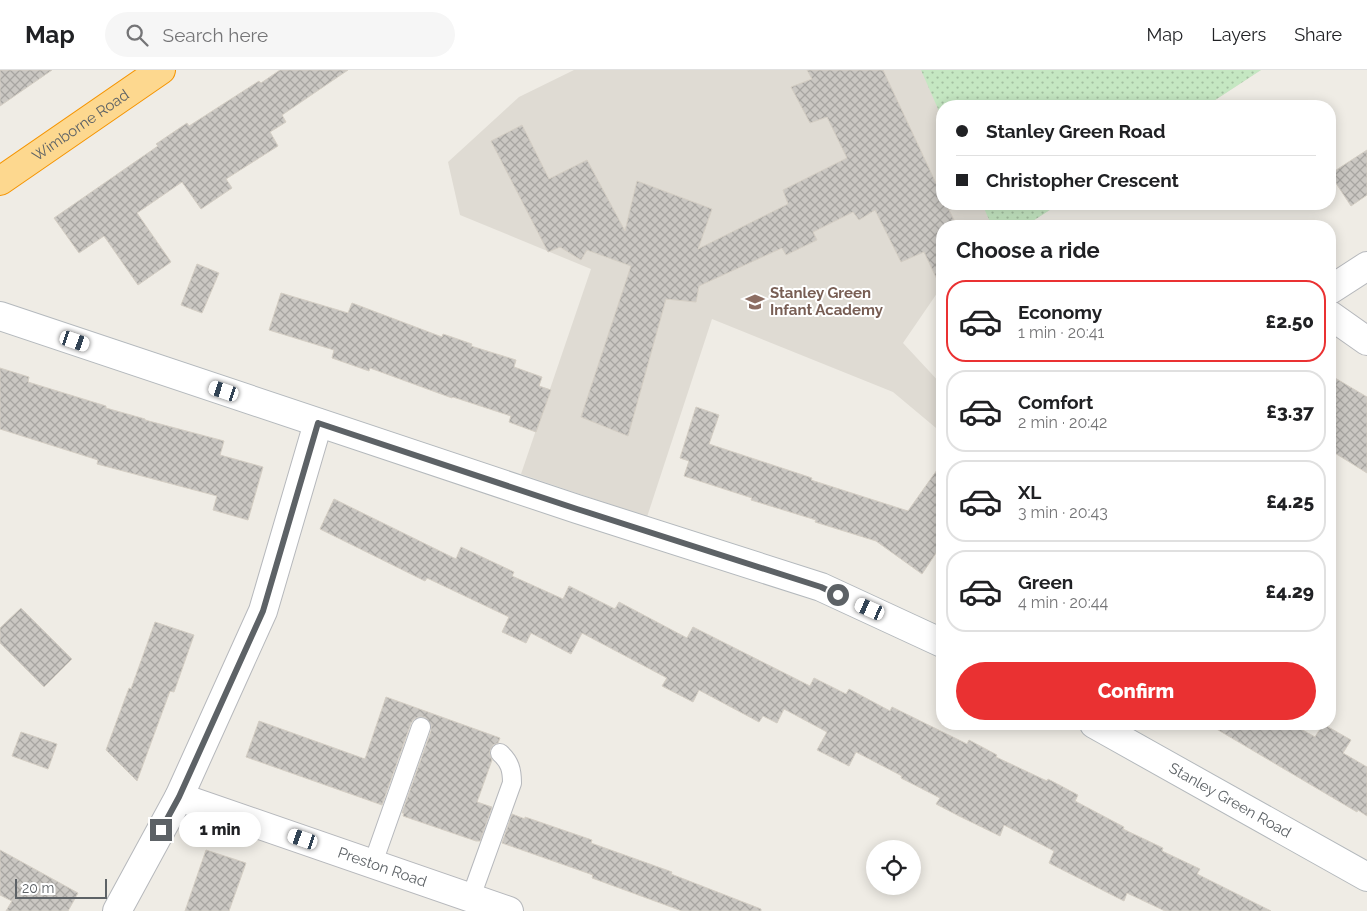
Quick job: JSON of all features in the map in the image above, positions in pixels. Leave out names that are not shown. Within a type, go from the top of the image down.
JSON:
[{"type":"highway","name":"Wimborne Road","points":[[0,181],[161,70]]},
{"type":"street","points":[[1336,286],[1367,266]]},
{"type":"street","points":[[0,316],[568,506],[821,587],[936,635]]},
{"type":"street","points":[[1336,319],[1367,341]]},
{"type":"street","points":[[117,911],[179,797],[263,611],[318,423]]},
{"type":"street","name":"Stanley Green Road","points":[[1105,730],[1367,877]]},
{"type":"street","name":"Preston Road","points":[[179,797],[373,863],[467,904],[509,911]]},
{"type":"lane","points":[[373,863],[421,726]]},
{"type":"lane","points":[[467,904],[512,783],[512,773],[508,760],[500,753]]},
{"type":"shaded area","name":"Stanley Green Infant Academy","points":[[574,70],[1261,70],[1215,100],[936,100],[936,210],[1050,210],[1034,220],[936,220],[936,295],[903,343],[936,379],[936,428],[893,392],[712,319],[647,517],[521,474],[591,269],[460,215],[448,162],[519,97]]},
{"type":"green space","points":[[921,70],[1261,70],[1215,100],[936,100],[936,104]]},
{"type":"green space","points":[[985,210],[1050,210],[1034,220],[989,220]]},
{"type":"building","points":[[0,70],[52,70],[0,106]]},
{"type":"building","points":[[280,70],[348,70],[282,115],[286,122],[270,132],[278,146],[226,179],[232,188],[201,209],[182,182],[137,213],[171,262],[138,285],[104,236],[79,253],[54,218],[158,146],[156,144],[187,123],[189,126],[259,81],[261,83]]},
{"type":"building","points":[[807,70],[883,70],[936,183],[936,210],[949,210],[954,220],[936,220],[936,277],[924,252],[901,262],[875,210],[859,220],[853,212],[813,232],[817,240],[786,255],[782,248],[699,286],[696,302],[666,299],[628,436],[581,417],[631,266],[587,250],[581,260],[560,247],[548,252],[491,141],[522,125],[549,179],[587,160],[625,231],[637,181],[712,209],[698,249],[788,204],[783,190],[847,158],[827,117],[810,123],[791,87],[812,79]]},
{"type":"building","points":[[1367,150],[1367,195],[1351,206],[1336,183],[1336,170]]},
{"type":"building","points":[[197,264],[219,273],[202,313],[181,305]]},
{"type":"building","points":[[281,293],[348,313],[352,303],[442,337],[443,334],[472,344],[471,346],[516,360],[514,367],[542,377],[539,386],[551,390],[536,432],[509,422],[511,416],[452,398],[370,368],[369,371],[332,358],[334,350],[269,330]]},
{"type":"building","points":[[0,368],[29,377],[28,382],[106,406],[106,408],[224,441],[220,455],[263,467],[248,520],[213,510],[217,496],[97,464],[98,460],[0,429]]},
{"type":"building","points":[[1336,379],[1367,397],[1367,473],[1336,454]]},
{"type":"building","points":[[696,407],[719,415],[709,444],[812,478],[811,480],[908,511],[936,471],[936,553],[922,574],[876,541],[815,522],[816,520],[751,500],[752,498],[684,476],[689,461],[680,458]]},
{"type":"building","points":[[334,499],[456,559],[461,547],[514,572],[512,576],[563,599],[569,586],[615,609],[619,602],[687,638],[693,627],[810,686],[814,678],[846,694],[849,689],[890,711],[892,707],[967,744],[969,740],[997,755],[996,757],[1047,781],[1048,779],[1078,795],[1075,801],[1124,827],[1123,829],[1163,848],[1162,851],[1200,869],[1197,874],[1271,911],[1165,911],[1127,893],[1124,901],[1049,863],[1054,851],[1004,825],[1000,836],[959,816],[936,804],[940,798],[856,752],[849,766],[817,750],[827,732],[784,709],[777,723],[763,716],[759,722],[699,690],[693,702],[662,686],[667,678],[582,633],[571,654],[531,633],[526,643],[502,632],[509,617],[427,578],[425,581],[320,529]]},
{"type":"building","points":[[21,608],[72,659],[44,687],[0,643],[0,628]]},
{"type":"building","points":[[155,622],[194,635],[174,692],[170,691],[137,781],[106,750],[129,688],[131,689]]},
{"type":"building","points":[[386,697],[500,738],[498,743],[493,745],[490,750],[492,760],[477,802],[492,807],[480,841],[403,816],[404,813],[402,813],[431,731],[431,725],[425,717],[414,719],[411,723],[382,805],[246,757],[259,721],[365,759]]},
{"type":"building","points":[[1218,730],[1303,730],[1315,737],[1319,730],[1334,730],[1351,740],[1343,753],[1367,767],[1367,816],[1358,810],[1357,812]]},
{"type":"building","points":[[21,732],[57,744],[48,769],[12,756]]},
{"type":"building","points":[[512,814],[592,840],[591,843],[672,872],[671,874],[761,909],[761,911],[682,911],[592,878],[593,875],[502,843]]},
{"type":"building","points":[[0,850],[78,893],[68,911],[6,911],[12,901],[0,895]]},
{"type":"building","points":[[206,850],[246,863],[229,911],[185,911]]},
{"type":"place","name":"Stanley Green Infant Academy","points":[[755,302]]},
{"type":"route","points":[[161,830],[179,797],[263,611],[318,423],[821,587],[838,595]]}]
